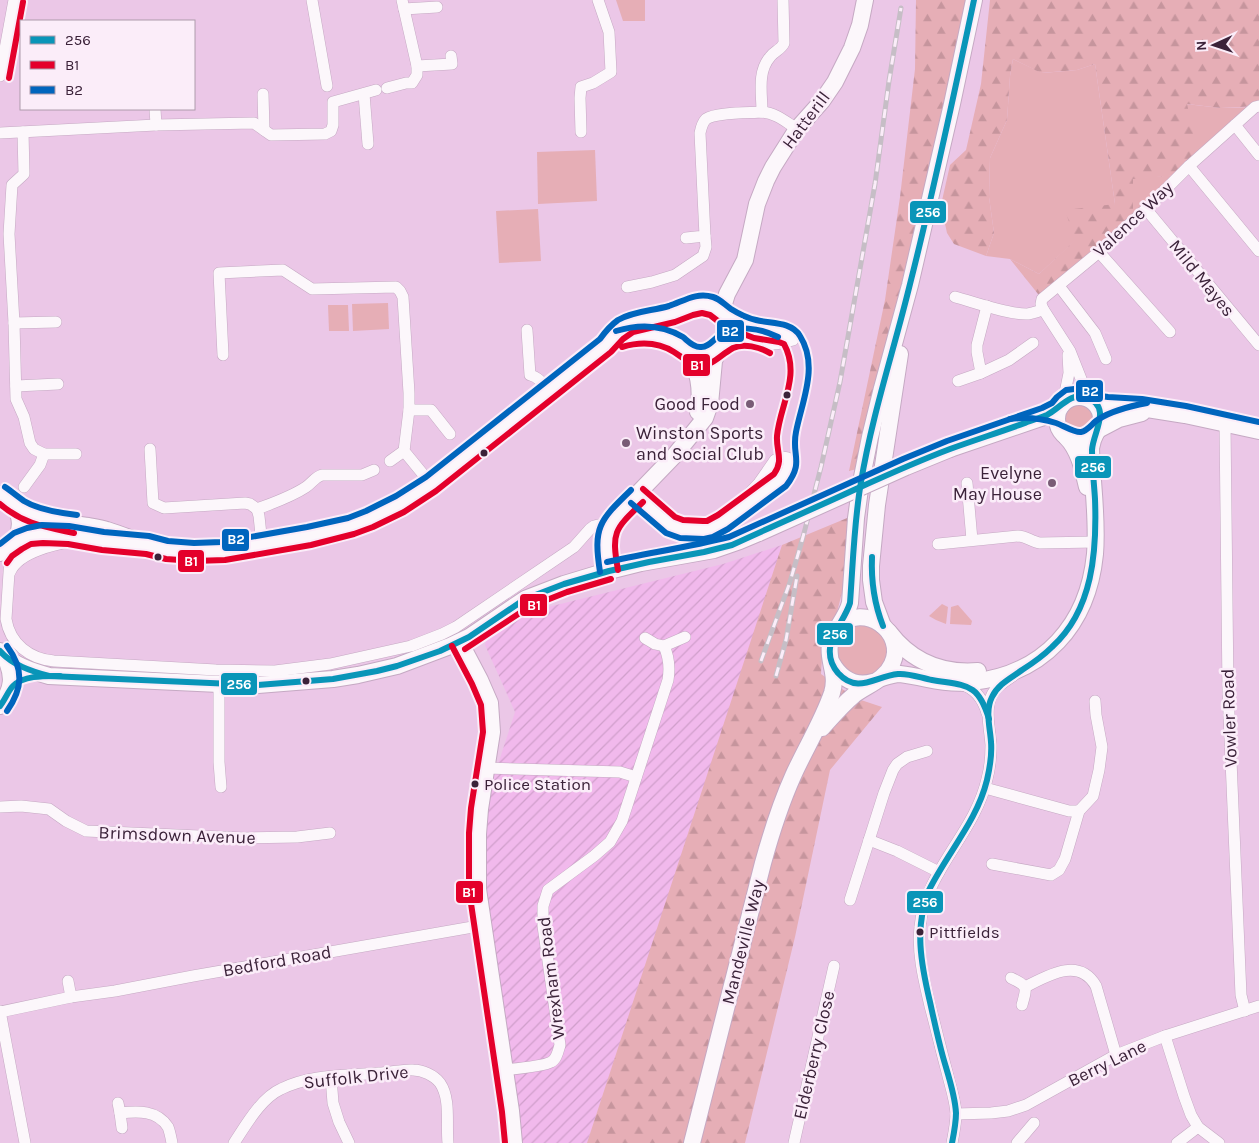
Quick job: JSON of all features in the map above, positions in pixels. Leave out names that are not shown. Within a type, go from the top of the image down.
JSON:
[{"type":"street","points":[[0,76],[14,0]]},
{"type":"street","points":[[312,0],[327,86]]},
{"type":"street","points":[[581,132],[581,87],[593,83],[611,72],[608,32],[598,0]]},
{"type":"street","points":[[762,112],[761,76],[764,64],[771,55],[782,48],[784,43],[783,0]]},
{"type":"street","name":"Hatterill","points":[[606,345],[624,338],[640,335],[662,338],[673,342],[695,355],[706,356],[721,347],[725,340],[727,329],[723,315],[724,304],[727,294],[743,266],[757,204],[766,182],[796,129],[822,101],[835,82],[852,48],[860,25],[865,0]]},
{"type":"street","name":"Mandeville Way","points":[[692,1143],[768,846],[786,793],[832,691],[834,678],[829,650],[830,642],[846,615],[850,603],[854,532],[861,482],[882,388],[910,285],[948,123],[974,0]]},
{"type":"street","points":[[0,133],[156,125],[259,126],[271,135],[325,134],[330,131],[333,125],[333,102],[412,83],[417,75],[417,66],[403,4],[437,7]]},
{"type":"street","points":[[417,66],[452,64],[452,56]]},
{"type":"street","points":[[259,126],[263,94]]},
{"type":"street","points":[[364,94],[368,144]]},
{"type":"street","name":"Valence Way","points":[[1043,309],[1042,299],[1099,252],[1189,166],[1255,106],[1259,106]]},
{"type":"street","points":[[155,110],[156,125]]},
{"type":"street","points":[[627,287],[675,275],[703,256],[706,247],[700,141],[701,126],[705,120],[713,115],[762,112],[779,117],[796,129]]},
{"type":"street","points":[[1235,125],[1259,155]]},
{"type":"street","points":[[23,132],[24,174],[12,185],[9,234],[16,399],[24,417],[30,443],[34,449],[44,454],[76,454]]},
{"type":"street","points":[[1189,166],[1259,250]]},
{"type":"street","name":"Mild Mayes","points":[[1146,209],[1259,345]]},
{"type":"street","points":[[686,238],[705,236]]},
{"type":"street","name":"Hatterill","points":[[684,349],[676,336],[676,324],[681,314],[722,285],[738,264],[748,241]]},
{"type":"street","points":[[1099,252],[1170,332]]},
{"type":"street","points":[[223,355],[219,273],[283,270],[312,289],[396,287],[402,297],[407,363],[409,410],[404,451],[431,484]]},
{"type":"street","name":"Mandeville Way","points":[[808,747],[822,728],[855,694],[878,680],[893,664],[895,646],[876,608],[872,591],[871,566],[879,489],[910,285]]},
{"type":"street","points":[[1059,286],[1096,333],[1106,359]]},
{"type":"street","points":[[952,1143],[956,1114],[954,1098],[927,990],[920,949],[920,927],[925,901],[939,872],[969,822],[985,788],[990,758],[989,703],[995,690],[1057,643],[1072,625],[1083,602],[1094,560],[1092,448],[1093,440],[1101,423],[1098,406],[1091,400],[1073,358],[1043,309],[1030,314],[1024,314],[955,297]]},
{"type":"street","points":[[609,571],[605,545],[606,532],[609,526],[701,424],[710,404],[713,368],[721,347],[732,338],[740,337],[775,344],[793,340],[788,335],[735,322],[723,315],[718,308],[711,305],[693,306]]},
{"type":"street","name":"Hatterill","points":[[5,497],[24,510],[42,518],[105,529],[166,550],[194,552],[223,551],[309,536],[351,526],[400,504],[431,484],[606,345],[617,332],[630,324],[674,313],[693,306]]},
{"type":"street","points":[[981,373],[977,345],[987,306]]},
{"type":"street","points":[[14,323],[56,322]]},
{"type":"street","points":[[528,330],[530,375],[535,376],[542,382],[548,391]]},
{"type":"street","points":[[1064,341],[1068,353],[1069,367],[1062,404],[1057,413],[1057,421],[1064,436],[1073,446],[1080,463],[1088,490],[1095,534]]},
{"type":"street","points":[[958,381],[1009,360],[1033,343]]},
{"type":"street","points":[[684,349],[693,361],[700,390],[698,413],[691,436]]},
{"type":"street","points":[[16,386],[58,384]]},
{"type":"street","points":[[9,691],[20,682],[49,676],[258,685],[318,680],[377,671],[440,651],[460,642],[525,599],[564,584],[609,571],[704,552],[740,541],[950,448],[1049,415],[1074,397],[1082,397],[1107,406],[1185,414],[1259,431]]},
{"type":"street","points":[[409,410],[431,410],[450,434]]},
{"type":"street","points":[[1012,427],[1040,428],[1074,440],[1084,440],[1090,438],[1097,431],[1112,422],[1150,411],[1161,411]]},
{"type":"street","name":"Vowler Road","points":[[1225,424],[1228,699],[1241,995],[1245,1011]]},
{"type":"street","points":[[150,449],[153,503],[164,508],[250,504],[257,510],[259,516],[262,544]]},
{"type":"street","points":[[390,461],[404,451]]},
{"type":"street","points":[[24,487],[40,465],[44,454]]},
{"type":"street","points":[[637,496],[670,525],[681,529],[692,530],[710,529],[770,488],[785,474],[789,465],[788,458],[782,457],[775,460],[750,493],[736,506],[710,522],[692,530]]},
{"type":"street","points":[[257,510],[306,487],[318,476],[362,475],[374,470]]},
{"type":"street","points":[[967,482],[972,540]]},
{"type":"street","points":[[5,497],[17,510],[20,521],[17,538],[5,551],[10,557],[6,612],[7,626],[16,642],[22,649],[39,658],[54,661],[96,662],[150,667],[275,670],[330,664],[412,646],[442,634],[464,622],[574,547],[594,526],[609,526]]},
{"type":"street","name":"Hatterill","points":[[5,551],[29,536],[42,534],[69,535],[112,542],[148,545]]},
{"type":"street","points":[[938,544],[1018,536],[1040,543],[1095,534]]},
{"type":"street","points":[[8,581],[12,568],[22,557],[69,542],[90,538]]},
{"type":"street","points":[[837,629],[846,621],[859,618],[871,619],[886,629],[898,644],[910,654],[936,667],[960,672],[987,669],[1007,663],[1044,641],[1071,612],[1085,592],[1090,578]]},
{"type":"street","points":[[645,638],[655,644],[664,646],[685,638]]},
{"type":"street","points":[[460,642],[483,685],[490,703],[492,732],[480,809],[477,856],[478,889],[514,1143]]},
{"type":"street","name":"Wrexham Road","points":[[504,1070],[552,1062],[558,1054],[560,1045],[543,926],[542,906],[548,890],[610,842],[622,821],[668,680],[670,669],[668,653],[664,646]]},
{"type":"street","points":[[3,654],[23,668],[49,676]]},
{"type":"street","points":[[0,706],[6,699],[9,691],[11,675],[3,654]]},
{"type":"street","points":[[832,663],[840,675],[860,684],[902,674],[969,683],[995,678],[1038,659]]},
{"type":"street","points":[[954,682],[969,687],[975,692],[983,702],[989,719]]},
{"type":"street","points":[[219,684],[219,762],[221,787]]},
{"type":"street","points":[[992,864],[1051,875],[1059,870],[1065,859],[1079,811],[1093,796],[1099,770],[1102,747],[1095,700]]},
{"type":"street","points":[[850,900],[893,770],[897,764],[907,757],[927,751]]},
{"type":"street","points":[[486,768],[620,772],[636,777]]},
{"type":"street","points":[[985,788],[1069,811],[1079,811]]},
{"type":"street","name":"Brimsdown Avenue","points":[[0,807],[22,806],[49,809],[66,821],[86,831],[244,838],[297,837],[330,833]]},
{"type":"street","points":[[869,840],[897,850],[939,872]]},
{"type":"street","name":"Bedford Road","points":[[0,1011],[70,997],[115,991],[484,925]]},
{"type":"street","name":"Elderberry Close","points":[[794,1143],[834,966]]},
{"type":"street","points":[[1024,987],[1063,971],[1072,970],[1086,974],[1096,986],[1116,1055]]},
{"type":"street","points":[[1011,978],[1022,983],[1024,987],[1025,993],[1022,1005]]},
{"type":"street","points":[[68,981],[70,997]]},
{"type":"street","name":"Berry Lane","points":[[956,1114],[1008,1111],[1026,1105],[1116,1055],[1165,1036],[1259,1006]]},
{"type":"street","points":[[0,1011],[25,1143]]},
{"type":"street","points":[[1165,1036],[1191,1116],[1198,1127],[1219,1143]]},
{"type":"street","name":"Suffolk Drive","points":[[234,1143],[264,1102],[280,1089],[300,1082],[331,1077],[412,1069],[424,1072],[440,1083],[448,1106],[448,1143]]},
{"type":"street","points":[[331,1077],[333,1103],[349,1143]]},
{"type":"street","points":[[122,1128],[119,1108],[135,1112],[147,1112],[160,1118],[168,1128],[172,1143]]},
{"type":"street","points":[[1017,1143],[1034,1123]]},
{"type":"street","points":[[1177,1143],[1198,1127]]},
{"type":"shaded area","points":[[782,545],[746,663],[587,1143],[521,1143],[487,909],[484,831],[490,789],[515,712],[485,645],[486,641],[515,619],[540,609],[723,564]]},
{"type":"green space","points":[[616,0],[645,0],[645,21],[623,21]]},
{"type":"green space","points":[[916,0],[974,0],[861,468],[849,471],[885,300],[900,197],[915,69]]},
{"type":"green space","points":[[990,0],[1259,0],[1259,106],[1221,108],[1187,104],[1193,131],[1195,161],[1180,175],[1133,179],[1133,217],[1042,299],[1010,259],[1039,274],[1075,240],[1065,210],[1115,204],[1095,64],[1077,70],[1041,73],[1013,59],[1007,120],[990,158],[989,197],[994,233],[986,256],[954,244],[947,233],[941,205],[950,165],[966,150],[981,84]]},
{"type":"green space","points":[[1013,59],[1042,73],[1077,70],[1095,64],[1115,204],[1039,274],[1010,259],[986,256],[994,233],[989,197],[990,158],[1007,120]]},
{"type":"green space","points":[[1186,104],[1221,108],[1255,107],[1195,161]]},
{"type":"green space","points":[[595,150],[597,201],[538,204],[537,152]]},
{"type":"green space","points":[[1180,175],[1133,217],[1133,178]]},
{"type":"green space","points":[[538,209],[541,261],[499,263],[496,211]]},
{"type":"green space","points":[[388,303],[389,329],[353,331],[352,304]]},
{"type":"green space","points":[[328,305],[348,305],[349,331],[329,331]]},
{"type":"green space","points":[[1079,403],[1085,404],[1090,408],[1094,413],[1094,425],[1090,430],[1085,434],[1079,435],[1073,434],[1068,430],[1064,425],[1063,419],[1064,413],[1068,408],[1073,404]]},
{"type":"green space","points":[[852,516],[844,585],[836,616],[823,641],[821,674],[855,698],[882,707],[830,770],[795,937],[745,1143],[587,1143],[782,545]]},
{"type":"green space","points":[[942,604],[948,607],[946,624],[929,616]]},
{"type":"green space","points":[[958,605],[972,621],[971,625],[950,624],[951,607]]},
{"type":"green space","points":[[862,624],[872,626],[880,632],[886,640],[888,650],[886,660],[880,668],[872,674],[862,676],[852,674],[844,668],[838,660],[836,650],[838,640],[844,632],[852,626]]},
{"type":"railway","points":[[761,661],[790,582],[803,537],[840,382],[875,184],[901,8]]},
{"type":"railway","points":[[776,676],[786,640],[797,576]]},
{"type":"transit line","name":"256","points":[[974,0],[927,213],[866,457],[857,512],[850,603],[833,636],[830,651],[831,661],[838,673],[853,683],[860,684],[890,675],[902,674],[962,685],[975,692],[980,698],[989,719]]},
{"type":"transit line","name":"B1","points":[[9,78],[23,2]]},
{"type":"transit line","name":"B2","points":[[0,544],[14,533],[42,525],[69,526],[104,532],[149,536],[168,541],[194,543],[222,542],[348,518],[396,496],[426,477],[600,339],[613,324],[624,317],[669,306],[696,296],[707,296],[718,299],[746,317],[786,325],[796,331],[806,347],[809,371],[796,432],[795,470],[786,486],[728,529],[713,537],[704,539],[680,538],[666,533],[631,503]]},
{"type":"transit line","name":"B1","points":[[7,563],[12,556],[31,544],[68,544],[102,550],[146,554],[166,559],[194,561],[225,560],[311,545],[354,534],[404,512],[436,491],[611,352],[623,339],[633,332],[675,322],[702,313],[710,315],[723,325],[754,338],[784,344],[789,356],[790,379],[779,424],[777,436],[779,464],[774,474],[707,521],[683,520],[675,517],[643,489]]},
{"type":"transit line","name":"B2","points":[[616,331],[633,327],[659,328],[675,333],[697,347],[708,345],[726,332],[741,329],[764,331],[778,337]]},
{"type":"transit line","name":"B1","points":[[622,347],[635,344],[662,346],[689,362],[698,365],[713,362],[733,348],[742,346],[752,346],[770,353]]},
{"type":"transit line","name":"B2","points":[[607,562],[729,537],[903,459],[947,441],[1042,408],[1052,403],[1066,390],[1083,388],[1101,396],[1142,399],[1186,406],[1259,422]]},
{"type":"transit line","name":"256","points":[[0,651],[16,664],[49,676],[258,685],[333,679],[377,671],[440,651],[469,637],[525,599],[564,584],[609,571],[732,545],[914,463],[1047,415],[1075,397],[1086,397],[1094,401],[1100,413],[1100,421],[1092,450],[1095,539],[1090,579],[1084,598],[1066,632],[1038,659],[1001,685],[992,697],[988,713],[991,761],[987,780],[969,823],[929,890],[924,904],[920,946],[924,974],[955,1106],[956,1120],[952,1143]]},
{"type":"transit line","name":"B2","points":[[1010,419],[1044,420],[1081,432],[1110,413],[1147,403]]},
{"type":"transit line","name":"B2","points":[[5,487],[36,507],[77,515]]},
{"type":"transit line","name":"B2","points":[[600,572],[597,545],[601,526],[605,518],[631,490]]},
{"type":"transit line","name":"B1","points":[[618,570],[615,547],[617,532],[626,519],[643,502]]},
{"type":"transit line","name":"B1","points":[[0,504],[26,520],[74,533]]},
{"type":"transit line","name":"256","points":[[872,557],[874,592],[883,626]]},
{"type":"transit line","name":"B1","points":[[465,649],[529,607],[567,592],[611,579]]},
{"type":"transit line","name":"B2","points":[[7,646],[13,654],[19,671],[19,686],[7,711]]},
{"type":"transit line","name":"B1","points":[[452,646],[481,705],[483,732],[471,808],[469,890],[505,1143]]},
{"type":"transit line","name":"256","points":[[0,706],[11,688],[18,682],[35,677],[60,676]]},
{"type":"place","name":"Good Food","points":[[750,404]]},
{"type":"place","name":"Winston Sports and Social Club","points":[[626,443]]},
{"type":"place","name":"Evelyne May House","points":[[1052,483]]},
{"type":"place","name":"Police Station","points":[[475,784]]},
{"type":"place","name":"Pittfields","points":[[920,932]]}]
